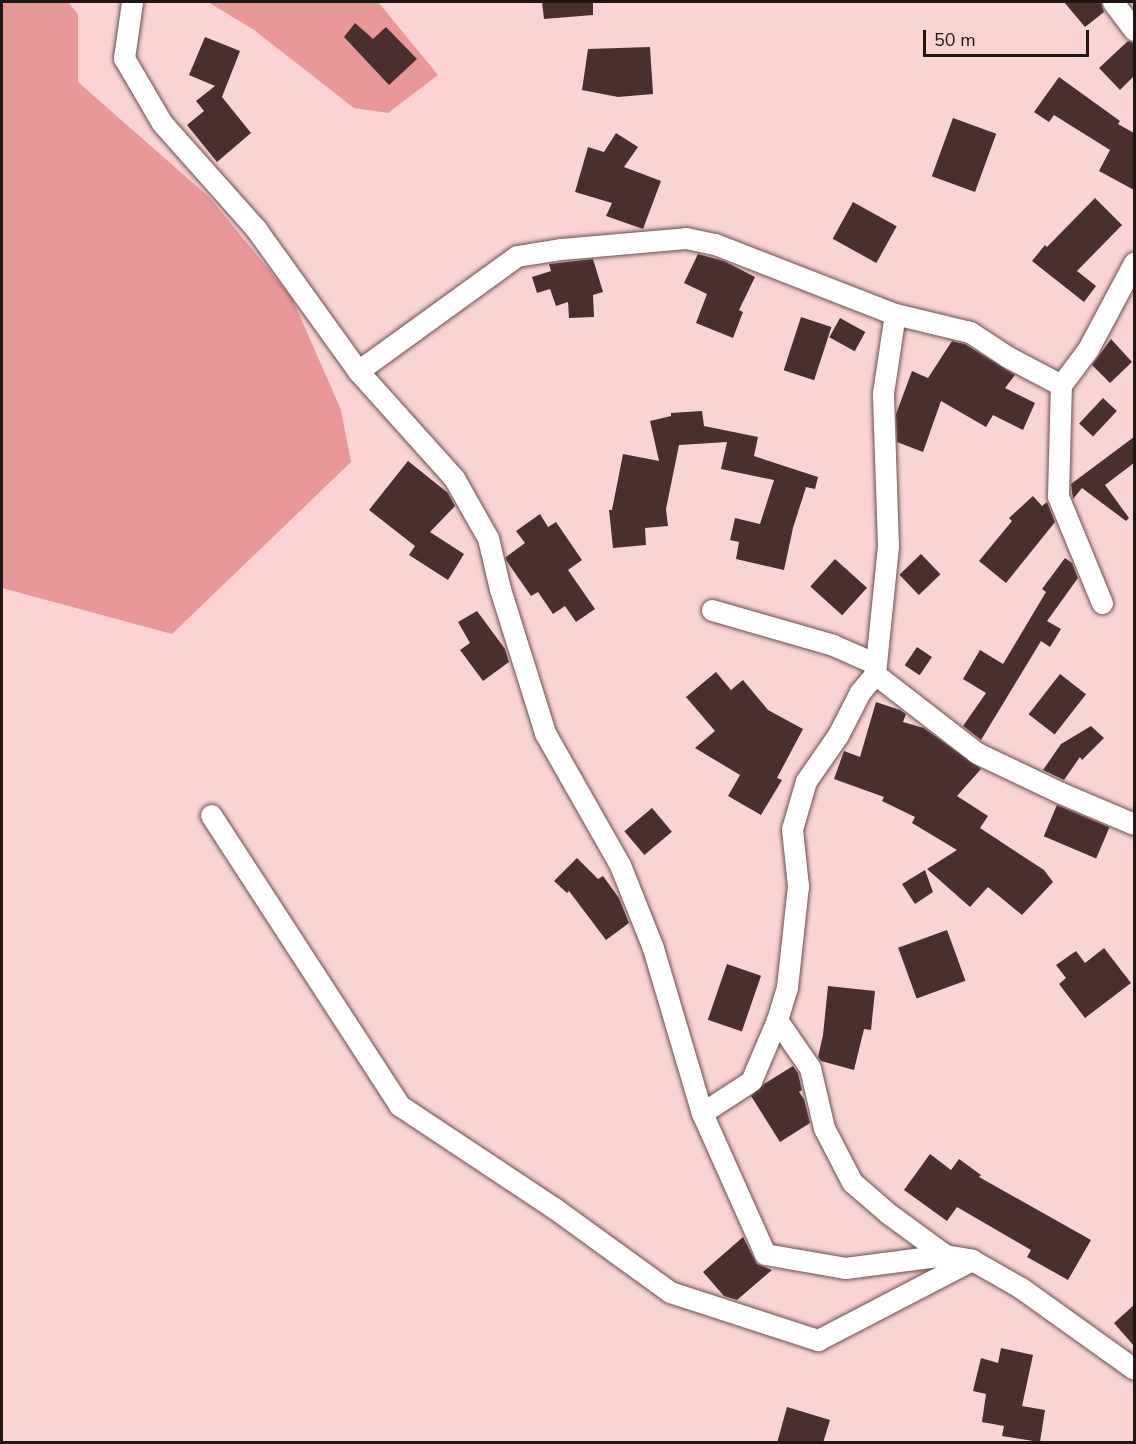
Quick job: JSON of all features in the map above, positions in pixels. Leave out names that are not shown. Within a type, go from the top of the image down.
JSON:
[{"type":"street","points":[[132,2],[124,58],[162,123],[256,229],[358,371],[454,478],[488,538],[500,590],[545,732],[620,865],[653,948],[702,1113],[765,1254],[845,1268],[945,1256],[972,1260],[1021,1288],[1134,1369]]},
{"type":"street","points":[[1113,2],[1134,30]]},
{"type":"street","points":[[358,371],[517,256],[561,249],[686,238],[705,242],[895,314],[970,332],[1008,357],[1061,385]]},
{"type":"street","points":[[1102,603],[1058,496],[1061,385],[1088,349],[1134,263]]},
{"type":"street","points":[[702,1113],[751,1081],[777,1020],[787,987],[798,886],[792,829],[806,781],[838,735],[860,692],[875,674],[888,546],[883,393],[895,314]]},
{"type":"street","points":[[712,610],[833,645],[874,663],[875,674],[976,753],[1134,824]]},
{"type":"street","points":[[211,815],[399,1105],[554,1208],[670,1292],[818,1340],[972,1260]]},
{"type":"street","points":[[777,1020],[810,1068],[824,1128],[852,1182],[889,1215],[945,1256]]},
{"type":"shaded area","points":[[2,2],[68,2],[78,14],[78,82],[210,198],[292,298],[341,410],[351,462],[172,634],[2,588]]},
{"type":"shaded area","points":[[208,2],[378,2],[438,75],[388,113],[354,108],[254,30]]},
{"type":"building","points":[[542,2],[593,2],[593,15],[544,19]]},
{"type":"building","points":[[1064,2],[1101,2],[1104,12],[1085,27]]},
{"type":"building","points":[[355,23],[373,39],[386,27],[417,59],[389,85],[344,37]]},
{"type":"building","points":[[205,37],[240,51],[222,97],[251,133],[217,162],[187,125],[204,111],[196,101],[215,86],[189,75]]},
{"type":"building","points":[[1128,41],[1134,43],[1134,76],[1120,90],[1099,68]]},
{"type":"building","points":[[650,47],[653,94],[618,97],[582,90],[588,49]]},
{"type":"building","points":[[1059,77],[1120,121],[1118,124],[1134,133],[1134,190],[1099,171],[1110,150],[1054,115],[1049,122],[1034,112]]},
{"type":"building","points":[[953,118],[996,134],[975,192],[932,176]]},
{"type":"building","points":[[616,133],[638,147],[624,167],[661,181],[643,229],[606,216],[612,203],[575,192],[588,147],[604,152]]},
{"type":"building","points":[[1095,198],[1122,225],[1077,271],[1096,286],[1084,302],[1032,261],[1045,245],[1047,247]]},
{"type":"building","points":[[853,202],[897,226],[876,263],[833,239]]},
{"type":"building","points":[[698,254],[724,261],[755,277],[739,310],[743,312],[733,338],[696,323],[707,294],[684,283]]},
{"type":"building","points":[[593,259],[603,292],[593,295],[594,317],[569,318],[568,302],[556,306],[550,289],[537,293],[532,277],[551,271],[549,264]]},
{"type":"building","points":[[801,317],[831,327],[814,380],[784,370]]},
{"type":"building","points":[[840,318],[865,332],[855,351],[829,337]]},
{"type":"building","points":[[1111,339],[1132,362],[1110,383],[1092,365]]},
{"type":"building","points":[[952,341],[965,344],[1015,375],[1005,388],[1035,403],[1023,430],[993,415],[986,427],[941,401],[923,452],[897,442],[896,414],[912,371],[928,378]]},
{"type":"building","points":[[1103,398],[1117,411],[1093,437],[1079,424]]},
{"type":"building","points":[[702,411],[704,426],[758,437],[754,456],[818,477],[815,489],[806,487],[793,528],[784,570],[736,559],[739,542],[730,540],[735,518],[760,524],[774,480],[721,469],[727,442],[679,445],[666,509],[668,526],[645,528],[646,545],[613,548],[609,510],[612,510],[623,454],[659,461],[650,421],[671,416],[671,413]]},
{"type":"building","points":[[1134,437],[1134,463],[1105,485],[1129,518],[1126,521],[1082,488],[1073,499],[1071,484]]},
{"type":"building","points":[[408,461],[448,493],[455,506],[430,532],[464,554],[448,580],[409,555],[415,546],[369,510]]},
{"type":"building","points":[[1033,496],[1042,506],[1047,502],[1055,522],[1006,583],[979,561],[1012,521],[1009,518]]},
{"type":"building","points":[[540,514],[548,527],[556,522],[582,560],[568,570],[595,609],[576,622],[565,606],[553,614],[538,592],[531,596],[506,560],[506,557],[525,543],[516,531]]},
{"type":"building","points":[[921,554],[940,574],[919,595],[899,575]]},
{"type":"building","points":[[1065,558],[1072,563],[1078,578],[1047,621],[1061,629],[1050,647],[1041,641],[981,740],[963,726],[986,693],[963,679],[980,650],[1003,664],[1046,592],[1042,589]]},
{"type":"building","points":[[835,559],[867,588],[842,615],[810,586]]},
{"type":"building","points":[[477,611],[505,649],[509,662],[483,681],[460,650],[470,643],[458,622]]},
{"type":"building","points":[[917,647],[932,657],[920,675],[905,665]]},
{"type":"building","points":[[716,672],[731,690],[743,680],[768,710],[803,729],[777,778],[782,780],[761,815],[728,796],[740,775],[695,748],[715,731],[686,697]]},
{"type":"building","points":[[1060,674],[1086,694],[1055,735],[1029,714]]},
{"type":"building","points":[[876,702],[900,710],[906,714],[903,722],[924,728],[981,769],[957,796],[988,816],[980,828],[1044,870],[1053,882],[1022,915],[988,887],[970,907],[927,869],[957,850],[912,823],[915,817],[882,801],[884,797],[834,779],[844,751],[860,757]]},
{"type":"building","points":[[1091,726],[1104,738],[1082,760],[1080,757],[1064,780],[1043,770],[1061,744]]},
{"type":"building","points":[[1057,805],[1109,827],[1096,859],[1044,836]]},
{"type":"building","points":[[652,808],[672,832],[644,855],[624,831]]},
{"type":"building","points":[[577,858],[598,879],[603,876],[619,898],[629,923],[606,940],[569,891],[567,893],[554,881]]},
{"type":"building","points":[[925,870],[933,892],[915,904],[902,884]]},
{"type":"building","points":[[947,930],[965,981],[917,999],[898,948]]},
{"type":"building","points":[[1104,948],[1131,983],[1085,1018],[1059,984],[1066,978],[1056,965],[1076,951],[1085,963]]},
{"type":"building","points":[[727,964],[761,976],[742,1032],[708,1020]]},
{"type":"building","points":[[828,986],[875,991],[871,1030],[864,1029],[854,1070],[821,1061],[818,1057],[823,1035]]},
{"type":"building","points":[[793,1066],[798,1073],[802,1090],[799,1092],[804,1099],[810,1123],[780,1142],[751,1096],[764,1084]]},
{"type":"building","points":[[930,1154],[951,1170],[959,1159],[981,1175],[979,1177],[1091,1240],[1068,1280],[1027,1257],[1031,1250],[957,1207],[947,1221],[904,1190]]},
{"type":"building","points":[[743,1237],[757,1264],[772,1270],[737,1300],[724,1296],[703,1272]]},
{"type":"building","points":[[1134,1305],[1134,1346],[1114,1323]]},
{"type":"building","points":[[1001,1348],[1033,1355],[1022,1406],[1045,1410],[1040,1442],[1002,1436],[1004,1426],[982,1422],[986,1394],[973,1391],[981,1358],[998,1363]]},
{"type":"building","points":[[787,1407],[830,1420],[823,1443],[777,1443]]}]
